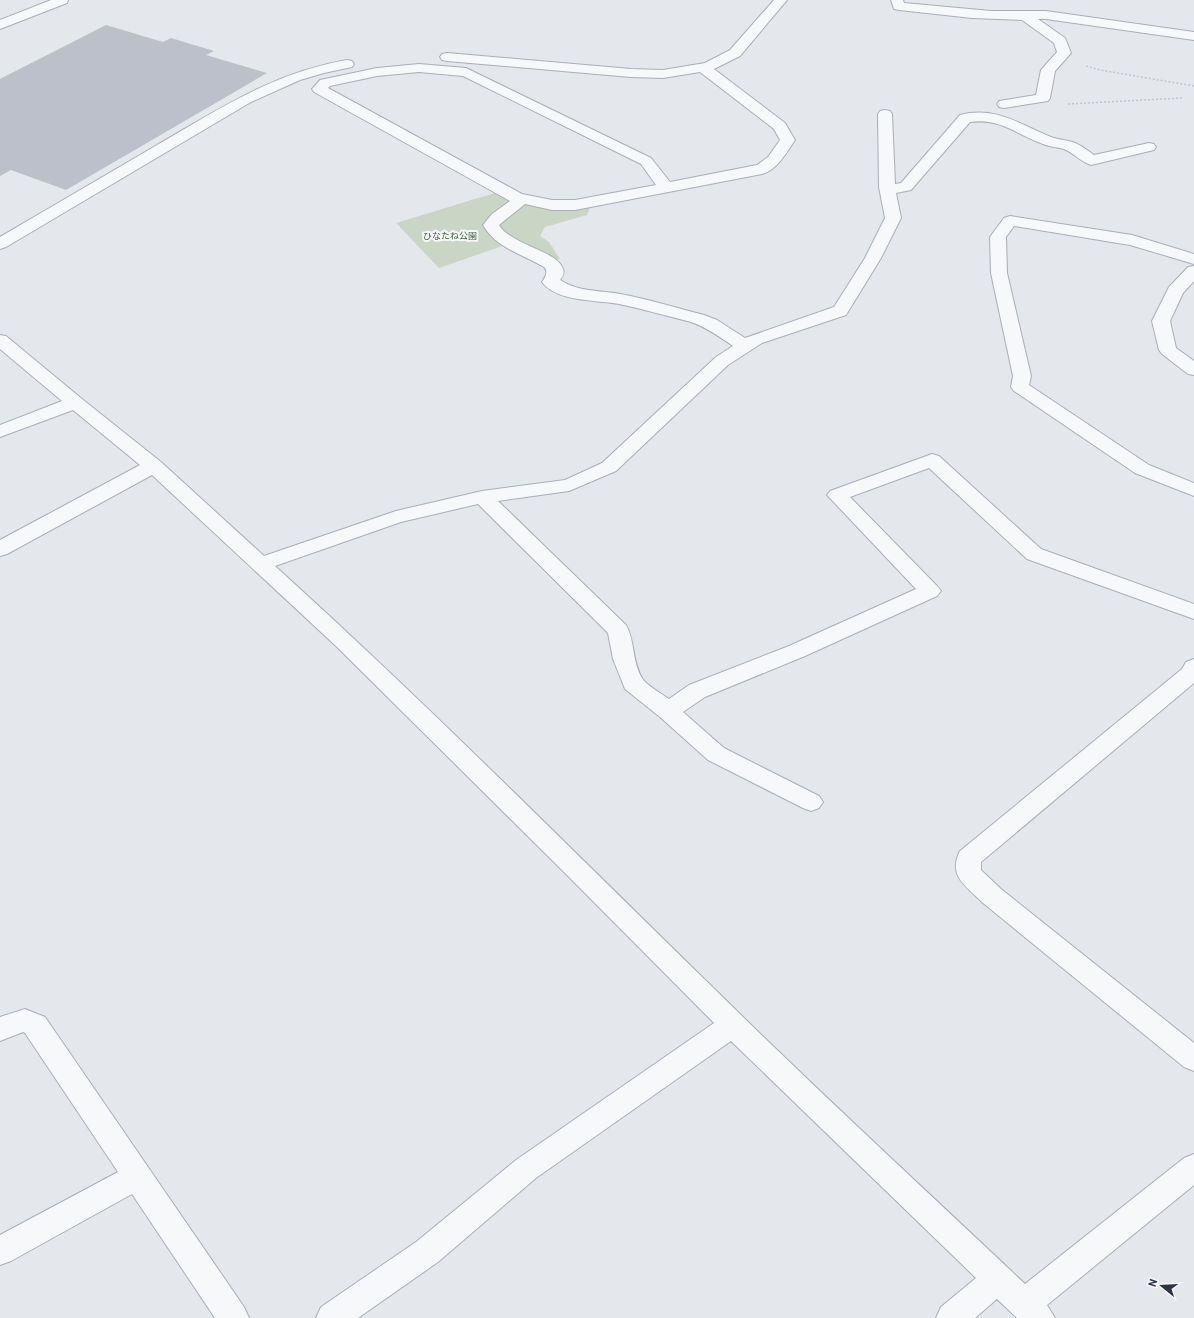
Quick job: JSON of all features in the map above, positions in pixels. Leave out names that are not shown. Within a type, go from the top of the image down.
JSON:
[{"type":"street","points":[[0,25],[50,2],[62,0]]},
{"type":"street","points":[[0,244],[246,99],[268,87],[316,70],[374,59],[413,56],[446,57],[631,73],[663,74],[709,66],[735,53],[781,0]]},
{"type":"street","points":[[897,0],[899,6],[999,16],[1026,17],[1046,15],[1194,36]]},
{"type":"street","points":[[1004,104],[1043,98],[1048,70],[1064,53],[1060,41],[1026,17]]},
{"type":"street","points":[[666,187],[646,161],[466,72],[419,68],[395,70],[325,83],[320,86],[319,89],[517,198],[552,205],[575,205],[762,169],[773,160],[788,140],[780,126],[702,67]]},
{"type":"street","points":[[261,564],[396,517],[482,496],[569,485],[609,467],[722,361],[756,339],[840,311],[873,258],[892,218],[888,190],[885,114]]},
{"type":"street","points":[[888,190],[906,187],[965,118],[981,116],[1001,119],[1048,141],[1070,146],[1091,160],[1149,147]]},
{"type":"street","points":[[522,199],[516,205],[496,217],[491,225],[493,230],[501,237],[550,263],[555,269],[555,274],[550,282],[564,290],[582,295],[619,299],[698,319],[711,324],[746,346]]},
{"type":"street","points":[[1194,259],[1132,240],[1010,220],[998,237],[999,273],[1022,376],[1020,387],[1142,469],[1194,490]]},
{"type":"street","points":[[1194,271],[1175,291],[1161,321],[1168,350],[1194,370]]},
{"type":"street","points":[[0,340],[74,404],[154,466],[368,663],[733,1025],[1032,1311],[1194,1167]]},
{"type":"street","points":[[0,431],[74,404]]},
{"type":"street","points":[[668,711],[697,691],[796,651],[930,591],[837,495],[932,460],[1034,554],[1194,612]]},
{"type":"street","points":[[0,549],[154,466]]},
{"type":"street","points":[[482,496],[618,630],[624,659],[633,683],[668,711],[716,754],[811,802]]},
{"type":"street","points":[[1194,667],[1190,674],[969,858],[968,873],[992,896],[1194,1059]]},
{"type":"street","points":[[0,1030],[25,1020],[35,1025],[233,1318]]},
{"type":"street","points":[[332,1318],[427,1252],[526,1169],[733,1025]]},
{"type":"street","points":[[0,1251],[138,1176]]},
{"type":"street","points":[[952,1318],[998,1280]]},
{"type":"path","points":[[1061,56],[1100,70],[1194,86]]},
{"type":"path","points":[[1043,98],[1053,103],[1065,104],[1182,98]]},
{"type":"green space","name":"ひなたね公園","points":[[498,192],[590,208],[587,215],[545,227],[540,236],[549,242],[560,259],[547,262],[508,244],[439,268],[396,223]]},
{"type":"building","points":[[106,25],[163,42],[171,38],[214,51],[206,55],[267,73],[66,190],[11,170],[0,176],[0,79]]}]
